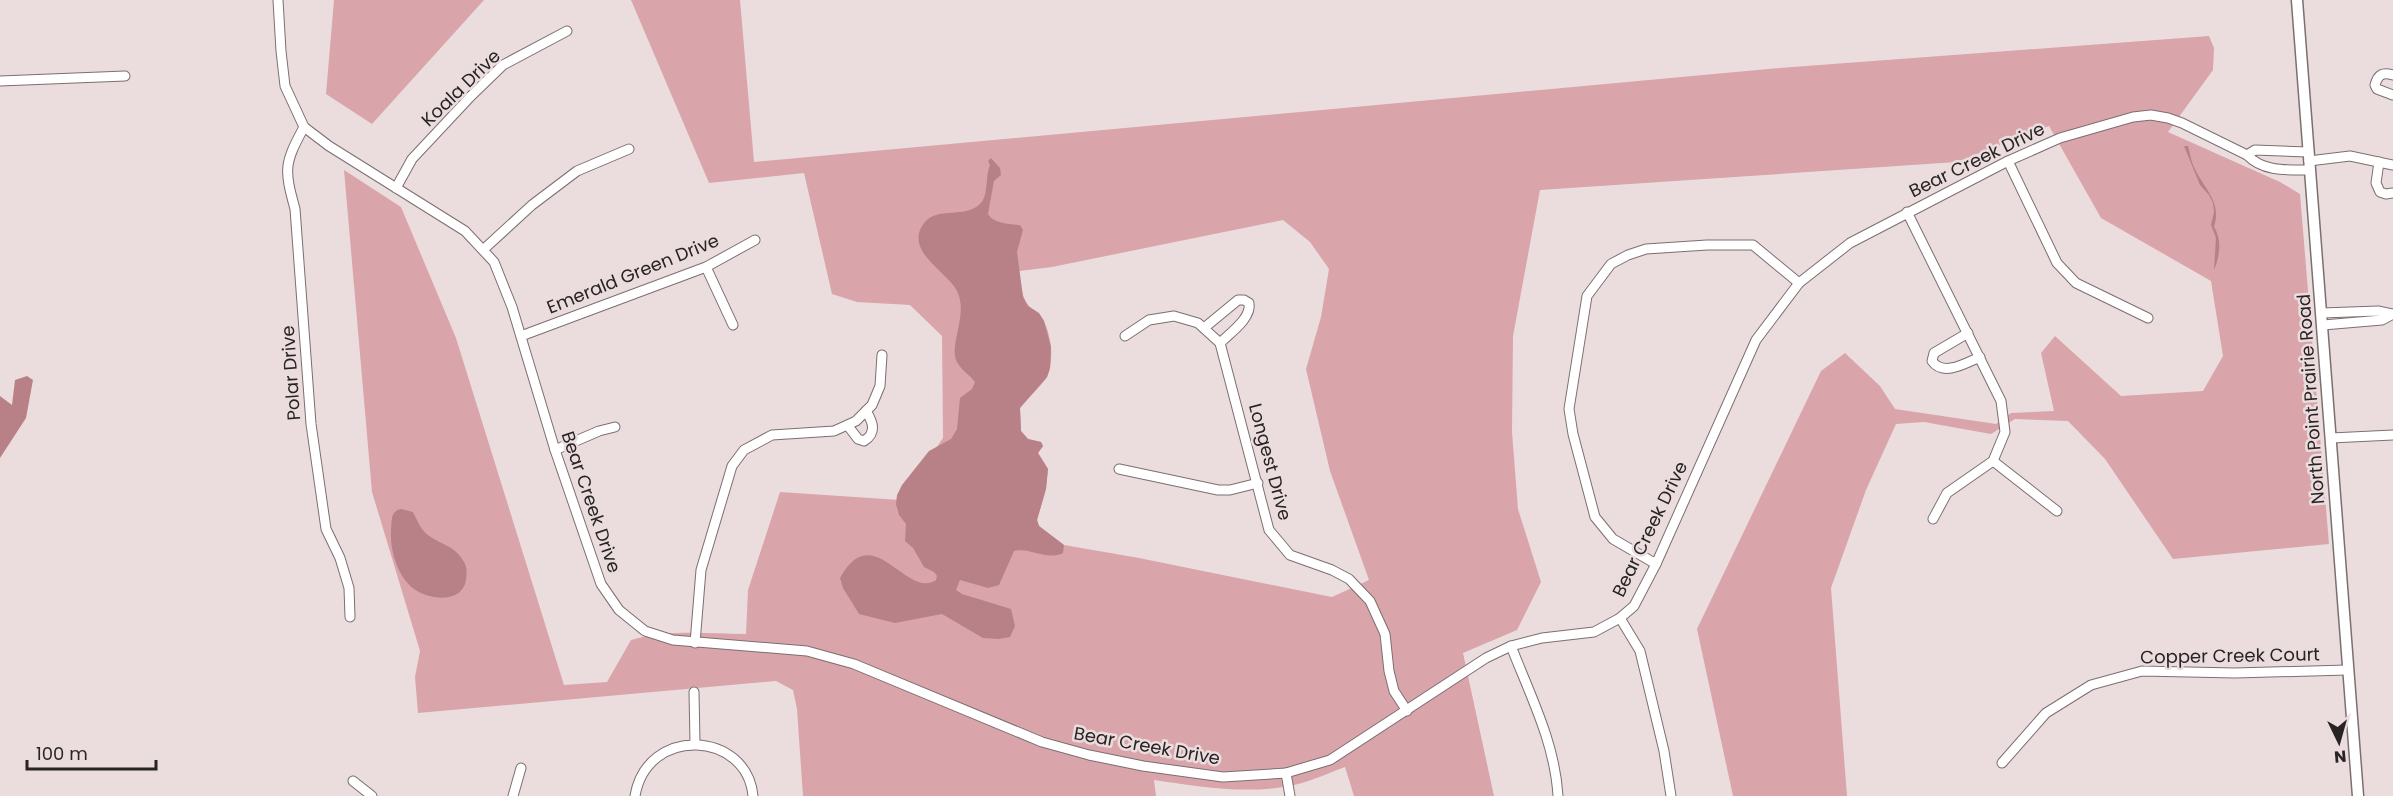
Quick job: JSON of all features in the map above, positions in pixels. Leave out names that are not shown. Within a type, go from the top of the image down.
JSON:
[{"type":"street","name":"Bear Creek Drive","points":[[278,0],[285,86],[304,128],[465,231],[494,262],[521,336],[555,450],[601,584],[619,610],[645,631],[673,640],[807,651],[855,664],[1042,742],[1143,766],[1223,777],[1286,773],[1330,759],[1486,658],[1510,646],[1542,638],[1594,632],[1620,618],[1634,606],[1656,564],[1756,340],[1799,283],[1850,243],[1907,212],[2008,161],[2060,138],[2116,121],[2151,115],[2182,123],[2269,168],[2288,170],[2309,161],[2350,156],[2393,165]]},
{"type":"street","name":"North Point Prairie Road","points":[[2297,0],[2358,796]]},
{"type":"street","name":"Koala Drive","points":[[396,188],[412,159],[503,65],[567,31]]},
{"type":"street","points":[[2393,75],[2384,73],[2380,75],[2375,85],[2377,89],[2393,95]]},
{"type":"street","points":[[0,81],[125,76]]},
{"type":"street","name":"Polar Drive","points":[[304,128],[288,156],[287,181],[295,209],[311,424],[326,529],[340,558],[349,588],[350,617]]},
{"type":"street","points":[[484,249],[532,205],[577,171],[629,149]]},
{"type":"street","name":"Bear Creek Drive","points":[[2247,155],[2255,150],[2309,161]]},
{"type":"street","points":[[2008,161],[2057,263],[2076,284],[2148,318]]},
{"type":"street","points":[[2379,162],[2376,183],[2380,192],[2393,193]]},
{"type":"street","points":[[1907,212],[2001,401],[2005,432],[1993,461],[1947,493],[1933,519]]},
{"type":"street","name":"Emerald Green Drive","points":[[521,336],[706,267],[755,240]]},
{"type":"street","points":[[1656,564],[1613,539],[1595,517],[1573,434],[1569,409],[1587,296],[1611,264],[1628,255],[1646,249],[1707,245],[1753,245],[1799,283]]},
{"type":"street","points":[[706,267],[733,325]]},
{"type":"street","points":[[1125,336],[1149,320],[1162,316],[1174,316],[1198,322],[1204,328],[1220,343],[1245,318],[1250,308],[1249,303],[1238,300],[1204,328]]},
{"type":"street","points":[[2322,313],[2378,311],[2393,314]]},
{"type":"street","points":[[2323,325],[2382,321],[2393,314]]},
{"type":"street","points":[[1968,333],[1934,353],[1932,361],[1935,366],[1943,369],[1980,357]]},
{"type":"street","name":"Longest Drive","points":[[1220,343],[1269,530],[1290,555],[1332,570],[1349,579],[1370,601],[1385,633],[1389,671],[1394,691],[1407,711]]},
{"type":"street","points":[[695,642],[701,570],[732,466],[744,450],[772,435],[834,431],[848,426],[872,405],[880,386],[882,355]]},
{"type":"street","points":[[848,426],[858,439],[864,441],[869,438],[873,432],[871,420],[866,411]]},
{"type":"street","points":[[555,450],[599,431],[615,427]]},
{"type":"street","points":[[2331,438],[2393,435]]},
{"type":"street","points":[[1993,461],[2057,511]]},
{"type":"street","points":[[1119,469],[1218,490],[1230,490],[1258,483]]},
{"type":"street","points":[[1620,618],[1640,651],[1664,751],[1671,796]]},
{"type":"street","points":[[1510,646],[1550,746],[1557,771],[1558,796]]},
{"type":"street","name":"Copper Creek Court","points":[[2002,763],[2046,713],[2091,685],[2127,675],[2142,671],[2235,673],[2347,670]]},
{"type":"street","points":[[694,692],[695,742]]},
{"type":"street","points":[[635,796],[640,779],[654,759],[672,748],[695,742],[721,750],[741,766],[752,787],[753,796]]},
{"type":"street","points":[[513,796],[521,768]]},
{"type":"street","points":[[1286,773],[1290,796]]},
{"type":"street","points":[[353,781],[372,796]]},
{"type":"shaded area","points":[[334,0],[484,0],[372,124],[326,94]]},
{"type":"shaded area","points":[[631,0],[740,0],[754,162],[1779,68],[2209,36],[2214,48],[2213,70],[2168,132],[2280,182],[2300,194],[2329,544],[2173,559],[2105,459],[2068,421],[2015,419],[1991,434],[1924,422],[1896,424],[1866,490],[1831,588],[1847,796],[1733,796],[1697,629],[1821,371],[1845,353],[1880,386],[1895,409],[1996,424],[2011,413],[2054,411],[2041,353],[2055,336],[2121,396],[2203,391],[2223,356],[2211,281],[2101,218],[2049,126],[1957,162],[1540,190],[1513,336],[1512,432],[1518,509],[1541,582],[1517,630],[1463,653],[1494,796],[1354,796],[1345,767],[1313,780],[1265,789],[1228,789],[1154,780],[1156,796],[803,796],[797,709],[793,690],[776,681],[418,713],[415,677],[420,651],[372,492],[344,170],[401,207],[456,338],[564,685],[607,682],[631,640],[674,633],[746,634],[748,590],[780,492],[900,500],[943,438],[942,336],[910,305],[857,302],[832,294],[804,173],[709,183]],"holes":[[[1283,220],[1310,242],[1329,269],[1321,317],[1306,369],[1330,471],[1369,580],[1332,597],[1064,545],[1039,526],[1037,520],[1046,489],[1048,469],[1038,453],[1043,446],[1041,442],[1028,439],[1021,431],[1020,408],[1047,377],[1051,363],[1051,347],[1048,331],[1042,318],[1024,299],[1019,271],[1052,267]]]},
{"type":"shaded area","points":[[2184,146],[2188,146],[2194,166],[2211,196],[2216,210],[2214,227],[2219,248],[2214,270],[2216,238],[2211,225],[2214,212],[2213,203],[2200,185]]},
{"type":"shaded area","points":[[991,158],[1000,168],[1001,175],[994,181],[988,214],[998,222],[1020,225],[1023,230],[1017,252],[1023,297],[1028,306],[1039,313],[1044,321],[1051,347],[1047,377],[1020,408],[1021,431],[1028,439],[1041,442],[1043,446],[1038,453],[1048,469],[1046,489],[1037,520],[1039,526],[1064,545],[1063,553],[1050,556],[1020,550],[1014,551],[999,585],[988,588],[960,580],[956,590],[962,594],[1011,609],[1015,626],[1010,637],[999,639],[983,638],[942,614],[895,623],[859,614],[843,588],[840,578],[852,561],[865,555],[877,557],[913,580],[925,583],[936,580],[937,576],[934,572],[924,567],[913,548],[905,541],[906,524],[899,515],[896,504],[897,495],[902,485],[929,451],[951,439],[957,429],[960,398],[972,389],[975,382],[959,365],[955,355],[961,310],[957,291],[923,252],[919,243],[919,233],[929,218],[943,213],[966,211],[980,204],[985,196],[990,165],[988,161]]},
{"type":"shaded area","points":[[27,376],[33,380],[26,418],[0,458],[0,396],[12,405],[15,380]]},
{"type":"shaded area","points":[[397,510],[413,512],[426,533],[453,549],[461,557],[466,566],[467,575],[463,588],[458,593],[444,598],[428,596],[414,589],[403,577],[393,554],[391,538],[392,517]]}]
